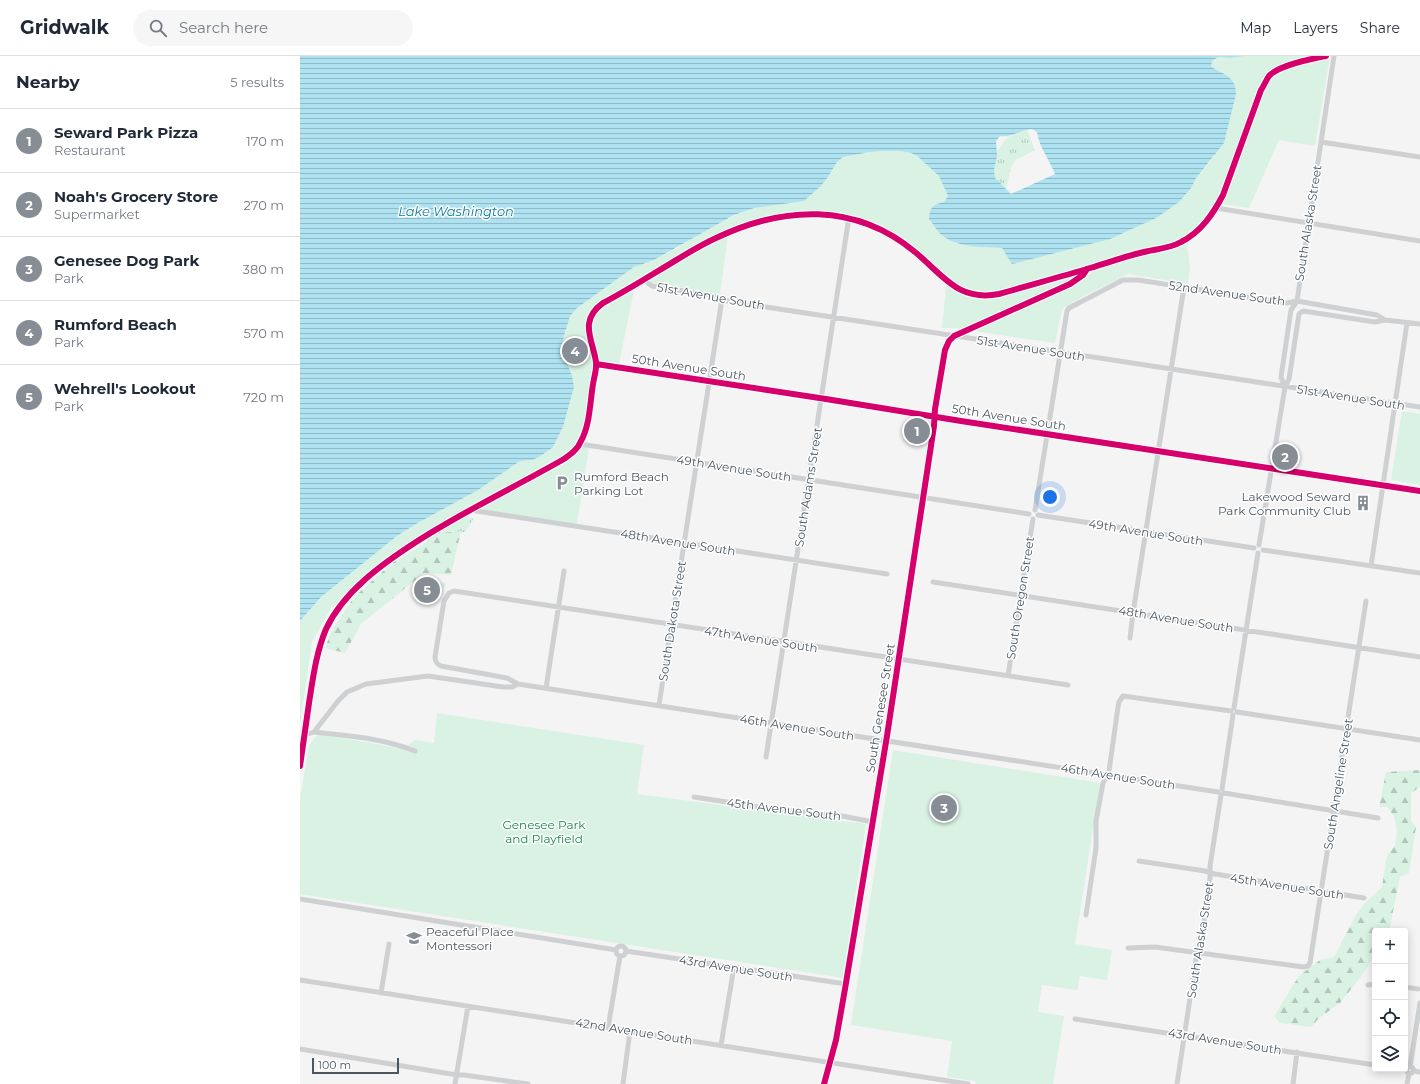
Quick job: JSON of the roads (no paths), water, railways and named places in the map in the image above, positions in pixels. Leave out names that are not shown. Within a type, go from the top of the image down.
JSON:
[{"type":"main road","points":[[300,766],[315,664],[320,645],[327,628],[339,609],[357,588],[377,569],[395,555],[469,510],[564,459],[580,444],[587,424],[596,364],[590,342],[589,331],[593,315],[603,303],[714,238],[751,223],[799,214],[828,214],[849,217],[870,224],[900,241],[914,251],[957,289],[971,295],[979,296],[994,295],[1140,253],[1168,247],[1181,242],[1200,228],[1216,208],[1223,195],[1261,90],[1269,76],[1274,72],[1297,62],[1326,56]]},
{"type":"street","name":"South Alaska Street","points":[[1284,387],[1281,378],[1290,310],[1297,301],[1334,56]]},
{"type":"street","points":[[1321,142],[1420,157]]},
{"type":"street","points":[[1216,208],[1420,241]]},
{"type":"street","name":"South Adams Street","points":[[766,757],[835,317],[849,217]]},
{"type":"street","points":[[954,336],[1070,284],[1083,275],[1087,269]]},
{"type":"street","name":"52nd Avenue South","points":[[1059,352],[1067,311],[1073,306],[1118,282],[1127,279],[1287,303],[1297,301],[1377,314],[1385,320]]},
{"type":"street","name":"51st Avenue South","points":[[644,280],[652,286],[715,296],[722,299],[1420,407]]},
{"type":"street","points":[[1130,638],[1184,287]]},
{"type":"street","name":"South Dakota Street","points":[[659,705],[722,299]]},
{"type":"street","name":"South Alaska Street","points":[[1256,547],[1271,469],[1284,387],[1289,379],[1299,314],[1303,311]]},
{"type":"street","name":"52nd Avenue South","points":[[1303,311],[1375,322],[1385,320],[1420,324]]},
{"type":"street","points":[[1371,566],[1408,323]]},
{"type":"street","name":"South Genesee Street","points":[[824,1084],[842,1013],[899,660],[944,355],[948,341],[954,336]]},
{"type":"street","points":[[1034,510],[1038,512],[1038,515],[1037,518],[1033,519],[1030,517],[1030,514],[1031,511],[1034,510],[1059,352]]},
{"type":"street","name":"50th Avenue South","points":[[596,364],[1420,491]]},
{"type":"street","name":"49th Avenue South","points":[[580,444],[1030,514]]},
{"type":"street","name":"48th Avenue South","points":[[469,510],[887,574]]},
{"type":"street","name":"49th Avenue South","points":[[1038,515],[1256,547]]},
{"type":"street","name":"South Oregon Street","points":[[1008,676],[1033,519]]},
{"type":"street","points":[[1263,550],[1258,554],[1255,552],[1256,547],[1262,547],[1263,550],[1420,573]]},
{"type":"street","name":"South Alaska Street","points":[[1177,1084],[1198,953],[1201,945],[1221,792],[1258,554]]},
{"type":"street","points":[[546,688],[564,571]]},
{"type":"street","name":"48th Avenue South","points":[[933,582],[1420,657]]},
{"type":"street","name":"47th Avenue South","points":[[441,666],[437,665],[435,657],[444,601],[449,593],[454,591],[1068,685]]},
{"type":"street","name":"South Angeline Street","points":[[1198,953],[1304,967],[1308,966],[1310,962],[1366,601]]},
{"type":"street","name":"46th Avenue South","points":[[441,666],[507,678],[518,684],[1108,774],[1378,818]]},
{"type":"street","name":"46th Avenue South","points":[[305,736],[314,732],[338,701],[347,692],[366,684],[428,676],[504,687],[512,687],[518,684]]},
{"type":"street","points":[[1086,915],[1096,848],[1096,821],[1103,783],[1108,774],[1119,702],[1123,696],[1420,740]]},
{"type":"street","points":[[314,732],[384,741],[415,750]]},
{"type":"street","name":"45th Avenue South","points":[[694,797],[765,808],[842,816],[873,822]]},
{"type":"street","name":"45th Avenue South","points":[[1139,861],[1205,870],[1210,873],[1364,898]]},
{"type":"street","points":[[300,899],[616,950],[620,956]]},
{"type":"street","points":[[382,994],[389,944]]},
{"type":"street","points":[[608,1028],[620,956],[624,954],[626,948],[620,946],[616,950]]},
{"type":"street","points":[[1128,948],[1134,949],[1155,947],[1198,953]]},
{"type":"street","name":"43rd Avenue South","points":[[626,951],[846,984]]},
{"type":"street","points":[[721,1045],[734,967]]},
{"type":"street","name":"42nd Avenue South","points":[[300,980],[382,994],[830,1062],[951,1083],[968,1084]]},
{"type":"street","points":[[1368,985],[1372,984]]},
{"type":"street","points":[[1408,987],[1419,989]]},
{"type":"street","points":[[1420,1003],[1408,1070],[1420,1072]]},
{"type":"street","points":[[455,1084],[468,1006]]},
{"type":"street","name":"43rd Avenue South","points":[[1075,1019],[1372,1064]]},
{"type":"street","points":[[623,1084],[630,1032]]},
{"type":"street","points":[[300,1049],[528,1084]]},
{"type":"street","points":[[1293,1084],[1297,1052]]},
{"type":"street","points":[[1408,1072],[1408,1084]]},
{"type":"water","name":"Lake Washington","points":[[300,56],[1245,56],[1230,58],[1218,57],[1212,61],[1211,66],[1213,68],[1226,75],[1232,81],[1236,89],[1236,94],[1224,143],[1196,178],[1191,188],[1179,202],[1156,218],[1110,239],[1012,264],[1002,248],[966,245],[950,240],[942,235],[929,219],[931,209],[937,204],[944,202],[948,196],[939,176],[917,156],[911,153],[901,151],[882,151],[843,157],[837,162],[820,187],[804,201],[754,208],[734,215],[654,260],[634,267],[577,308],[570,316],[563,339],[563,349],[574,387],[563,427],[553,447],[532,460],[520,461],[478,490],[397,536],[321,597],[300,621]],"holes":[[[1032,129],[1037,132],[1042,148],[1055,174],[1011,194],[995,178],[994,170],[997,156],[996,141],[1000,136],[1008,136]]]},
{"type":"place","name":"Rumford Beach","points":[[575,351]]},
{"type":"place","name":"Seward Park Pizza","points":[[917,431]]},
{"type":"place","name":"Noah's Grocery Store","points":[[1285,457]]},
{"type":"place","name":"Rumford Beach Parking Lot","points":[[562,483]]},
{"type":"place","name":"Lakewood Seward Park Community Club","points":[[1363,503]]},
{"type":"place","name":"Wehrell's Lookout","points":[[427,590]]},
{"type":"place","name":"Genesee Dog Park","points":[[944,808]]},
{"type":"place","name":"Peaceful Place Montessori","points":[[414,938]]},
{"type":"park label","name":"Genesee Park and Playfield","points":[[544,831]]}]
